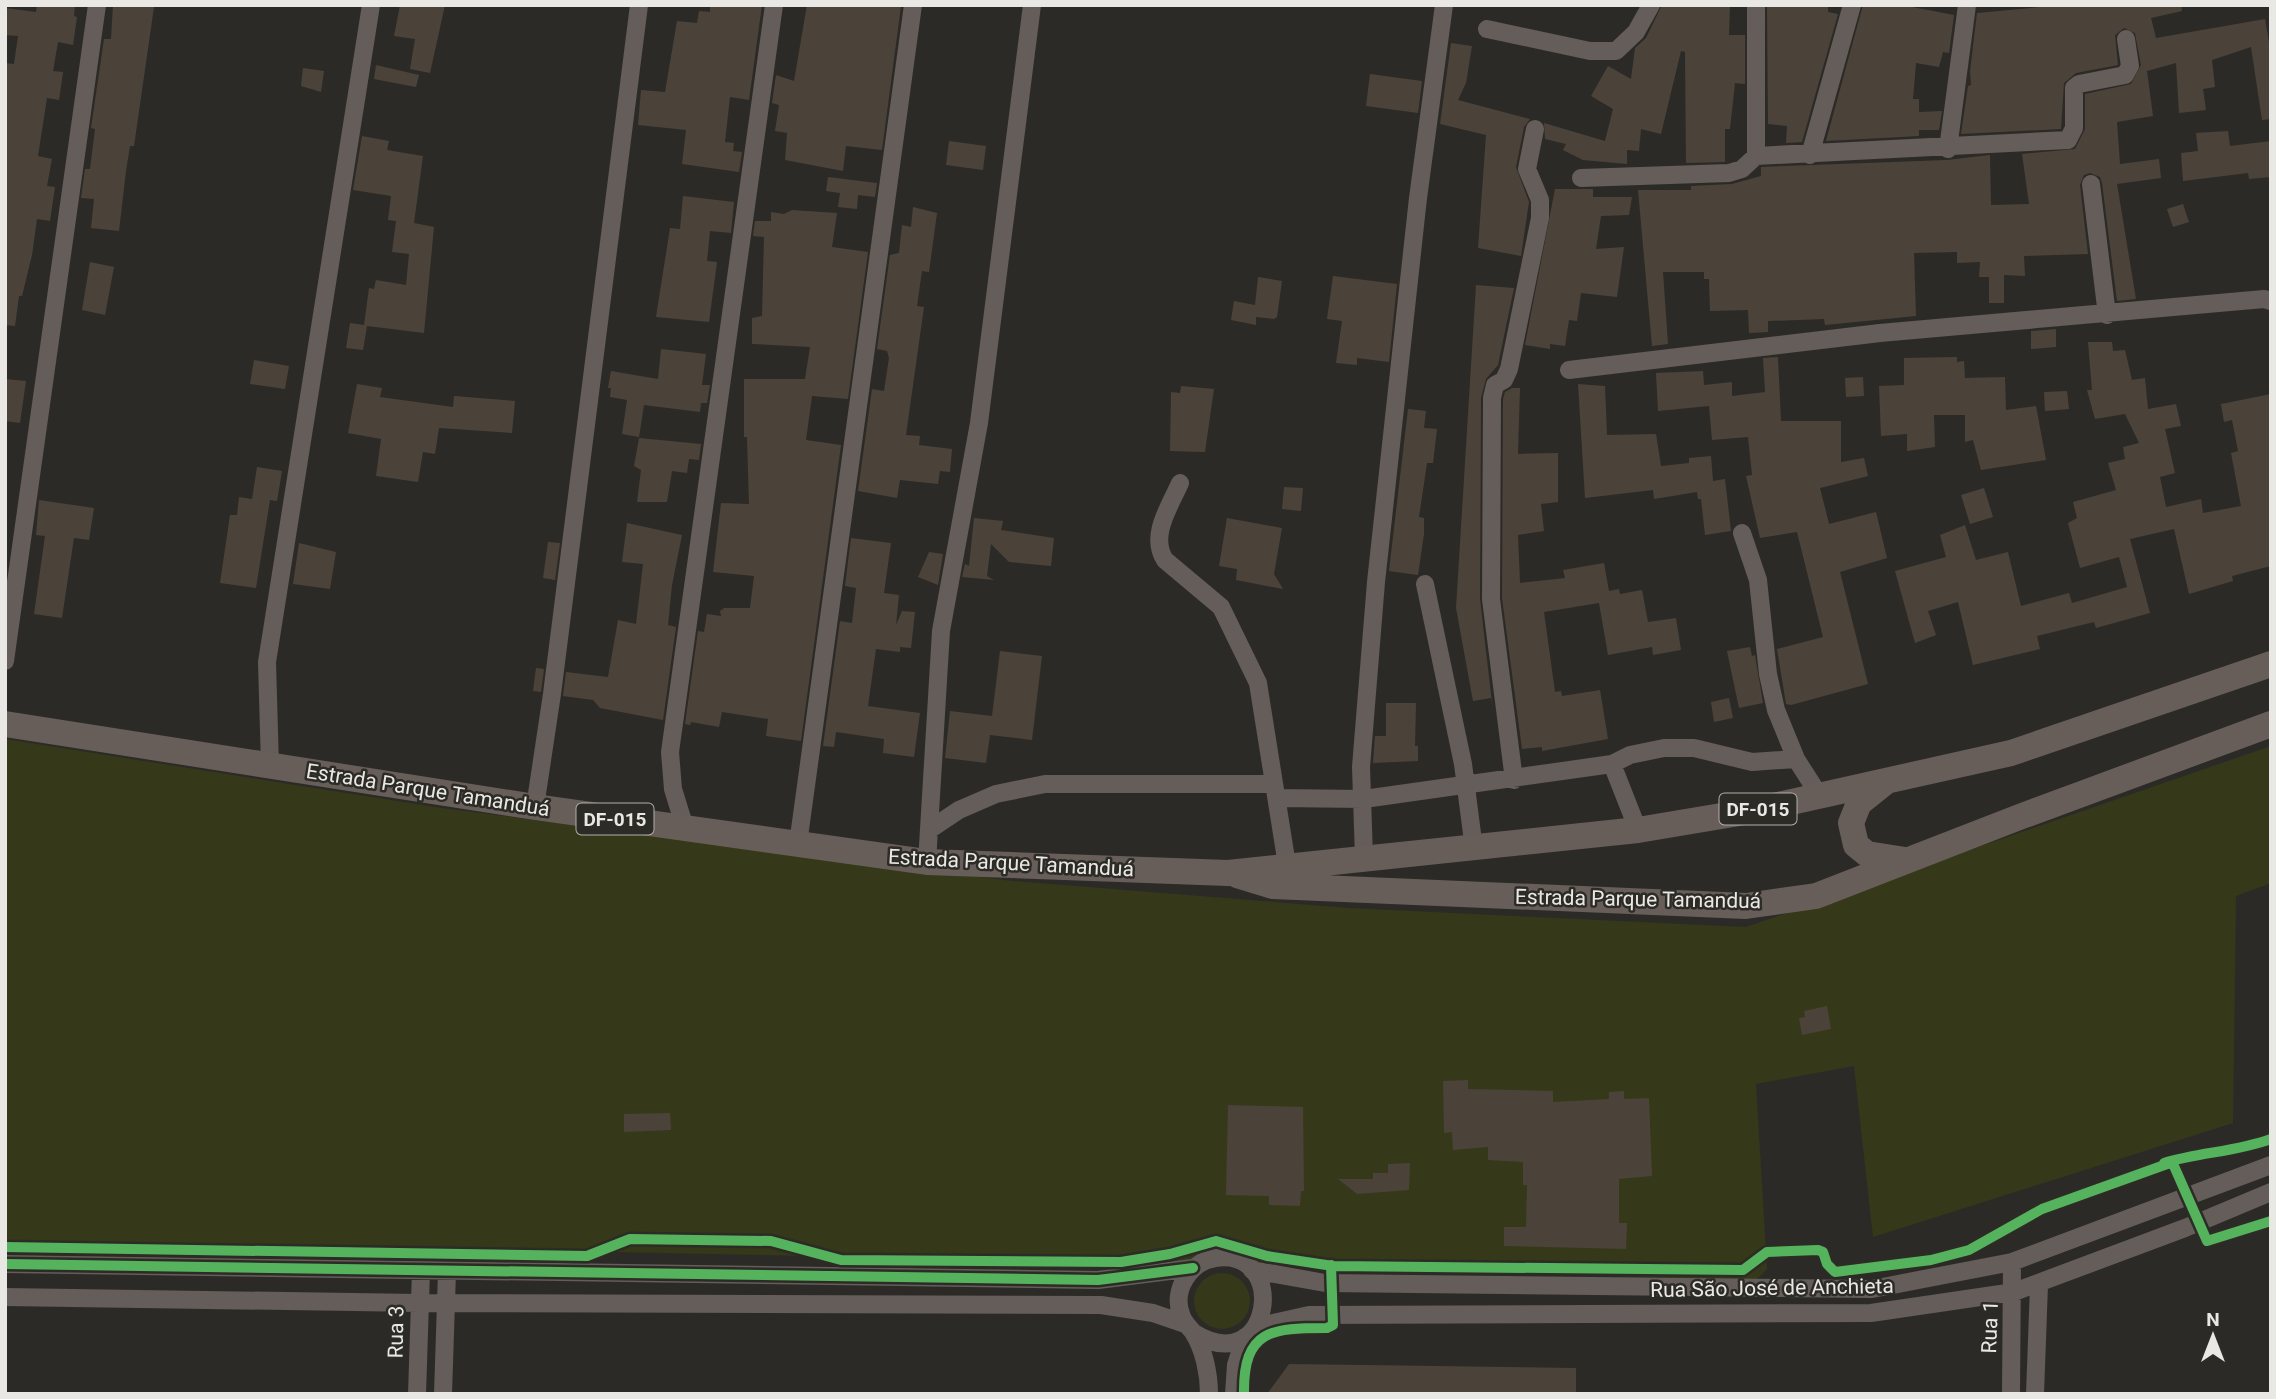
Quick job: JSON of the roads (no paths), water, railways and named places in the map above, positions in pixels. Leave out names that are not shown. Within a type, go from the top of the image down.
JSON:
[{"type":"main road","name":"Estrada Parque Tamanduá","points":[[5,724],[535,807],[927,862],[1228,873],[1638,830],[1751,811],[2011,753],[2271,664]]},
{"type":"main road","name":"Estrada Parque Tamanduá","points":[[1228,873],[1273,886],[1746,906],[1816,896],[2271,724]]},
{"type":"main road","points":[[1886,782],[1859,803],[1850,823],[1856,845],[1867,854],[1909,860]]},
{"type":"street","points":[[5,661],[97,5]]},
{"type":"street","points":[[270,765],[267,662],[371,5]]},
{"type":"street","points":[[535,807],[552,694],[639,5]]},
{"type":"street","points":[[685,828],[673,789],[670,752],[774,5]]},
{"type":"street","points":[[798,844],[913,5]]},
{"type":"street","points":[[927,862],[941,631],[979,423],[1032,5]]},
{"type":"street","points":[[1364,858],[1361,767],[1376,582],[1418,198],[1444,5]]},
{"type":"street","points":[[1487,29],[1590,51],[1616,51],[1636,32],[1651,5]]},
{"type":"street","points":[[1756,5],[1756,156]]},
{"type":"street","points":[[1810,155],[1852,5]]},
{"type":"street","points":[[1948,149],[1967,5]]},
{"type":"street","points":[[1581,178],[1729,173],[1742,169],[1756,156],[1948,149],[2068,140],[2074,128],[2074,88],[2079,84],[2125,75],[2130,66],[2126,39]]},
{"type":"street","points":[[1514,780],[1491,599],[1492,398],[1495,385],[1504,380],[1509,369],[1540,218],[1540,200],[1527,169],[1535,129]]},
{"type":"street","points":[[2091,184],[2107,315]]},
{"type":"street","points":[[1569,370],[1880,333],[2264,299],[2271,301]]},
{"type":"street","points":[[1180,483],[1160,527],[1158,550],[1165,560],[1221,607],[1258,683],[1287,866]]},
{"type":"street","points":[[1742,533],[1758,580],[1773,698],[1796,759],[1819,795]]},
{"type":"street","points":[[1425,584],[1467,786],[1474,849]]},
{"type":"street","points":[[929,830],[959,810],[996,794],[1045,785],[1276,791],[1364,799],[1514,780],[1612,764],[1630,755],[1664,748],[1694,748],[1752,762],[1796,759]]},
{"type":"street","points":[[1612,764],[1638,830]]},
{"type":"street","name":"Rua São José de Anchieta","points":[[5,1265],[1098,1280],[1193,1268],[1216,1258],[1241,1262],[1252,1270],[1325,1283],[1872,1289],[2012,1262],[2271,1165]]},
{"type":"street","name":"Rua São José de Anchieta","points":[[5,1297],[419,1303],[1101,1305],[1153,1314],[1219,1344],[1309,1315],[1871,1313],[2014,1292],[2039,1285],[2271,1192]]},
{"type":"street","name":"Rua 1","points":[[2011,1394],[2014,1292],[2012,1262]]},
{"type":"street","points":[[1193,1268],[1185,1278],[1178,1301],[1205,1365],[1209,1394]]},
{"type":"street","points":[[1234,1394],[1236,1365],[1250,1332],[1262,1317],[1264,1292],[1252,1270]]},
{"type":"street","name":"Rua 3","points":[[417,1394],[421,1271]]},
{"type":"street","points":[[443,1394],[447,1272]]},
{"type":"street","points":[[2035,1394],[2039,1285]]}]
